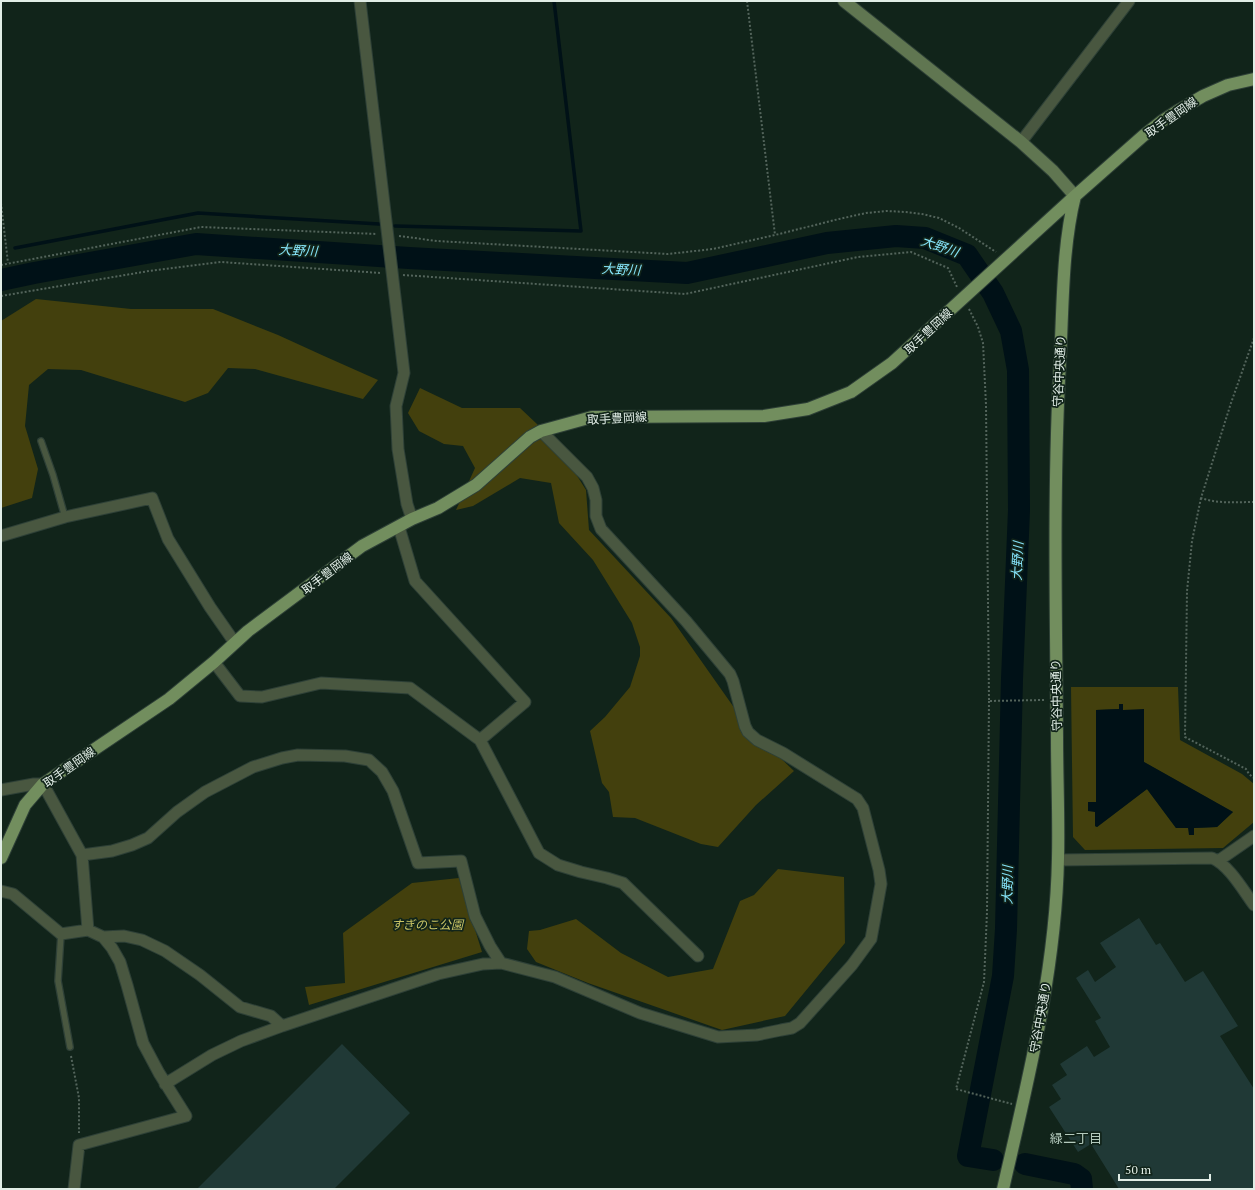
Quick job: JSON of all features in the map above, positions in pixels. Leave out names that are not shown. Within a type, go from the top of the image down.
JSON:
[{"type":"main road","name":"取手豊岡線","points":[[1,858],[25,805],[43,784],[169,699],[214,662],[248,631],[362,546],[412,519],[438,508],[476,485],[530,437],[541,431],[592,417],[764,416],[808,408],[851,392],[892,364],[967,294],[1143,136],[1179,110],[1203,96],[1228,86],[1254,79]]},
{"type":"main road","name":"守谷中央通り","points":[[1003,1189],[1031,1069],[1052,950],[1058,860],[1055,532],[1057,408],[1064,273],[1069,227],[1075,196]]},
{"type":"street","points":[[360,1],[404,373],[396,406],[398,449],[407,504],[412,519]]},
{"type":"street","points":[[844,1],[1021,142],[1053,171],[1075,196]]},
{"type":"street","points":[[1021,142],[1129,1]]},
{"type":"street","points":[[165,1084],[212,1055],[241,1041],[438,974],[484,964],[501,963],[555,977],[640,1013],[718,1037],[758,1034],[792,1028],[800,1023],[852,965],[871,939],[881,884],[879,870],[862,808],[857,799],[783,753],[757,740],[748,732],[745,726],[734,681],[730,674],[686,621],[601,529],[596,516],[596,500],[593,488],[587,477],[541,431]]},
{"type":"street","points":[[1,536],[64,517],[152,498],[168,539],[210,607],[235,643]]},
{"type":"street","points":[[399,527],[415,581],[525,702],[480,740]]},
{"type":"street","points":[[214,662],[240,696],[262,697],[321,683],[410,688],[480,740],[539,853],[558,865],[623,883],[698,956]]},
{"type":"street","points":[[82,855],[112,851],[132,846],[148,838],[178,812],[205,792],[253,767],[282,758],[298,755],[345,756],[368,760],[382,772],[392,791],[418,863],[461,861],[475,916],[490,946],[501,963]]},
{"type":"street","points":[[1,790],[34,784],[43,784],[82,855],[88,930]]},
{"type":"street","points":[[1218,861],[1254,836]]},
{"type":"street","points":[[1058,860],[1212,858],[1218,861],[1236,879],[1254,905]]},
{"type":"street","points":[[1,890],[13,894],[61,934],[88,930],[103,937],[112,948],[120,962],[143,1043],[165,1084],[186,1116],[79,1145],[74,1189]]},
{"type":"street","points":[[103,937],[124,936],[142,940],[165,951],[240,1007],[271,1016],[282,1026]]},
{"type":"lane","points":[[41,441],[53,475],[64,517]]},
{"type":"lane","points":[[61,934],[58,981],[70,1047]]},
{"type":"path","points":[[747,1],[775,235]]},
{"type":"path","points":[[1,203],[8,264]]},
{"type":"path","points":[[1,265],[201,227],[388,235],[437,241],[668,254],[713,249],[838,219],[866,213],[887,211],[922,214],[939,218],[959,228],[1003,262]]},
{"type":"path","points":[[1,296],[149,271],[222,262],[685,294],[858,257],[911,252],[948,268],[967,294],[983,343],[986,405],[989,700],[987,912],[984,982],[956,1090],[998,1100]]},
{"type":"path","points":[[1254,338],[1231,402],[1201,498],[1192,541],[1188,591],[1185,737],[1246,769],[1254,778]]},
{"type":"path","points":[[1201,498],[1209,501],[1222,502],[1254,502]]},
{"type":"path","points":[[989,700],[1056,700]]},
{"type":"path","points":[[70,1047],[79,1098],[79,1145]]},
{"type":"green space","points":[[36,299],[131,309],[213,309],[278,335],[378,380],[363,399],[255,369],[228,368],[208,393],[185,402],[81,370],[48,369],[29,385],[25,426],[38,469],[32,498],[1,508],[1,321]]},
{"type":"green space","points":[[420,388],[462,408],[520,408],[556,442],[586,490],[589,530],[671,618],[747,726],[794,771],[756,805],[718,847],[701,844],[635,818],[613,817],[609,792],[602,783],[590,731],[605,717],[630,687],[640,656],[640,647],[632,623],[593,560],[559,523],[551,483],[520,478],[473,506],[456,510],[475,468],[463,446],[444,444],[419,431],[408,413]]},
{"type":"green space","points":[[1071,687],[1178,687],[1180,740],[1242,774],[1254,784],[1254,822],[1223,848],[1085,850],[1073,837]],"holes":[[[1122,704],[1123,710],[1144,710],[1144,762],[1233,812],[1217,827],[1194,828],[1189,835],[1189,828],[1176,828],[1147,789],[1097,827],[1095,826],[1095,811],[1088,802],[1096,802],[1096,710],[1119,709]]]},
{"type":"green space","points":[[778,869],[844,877],[845,943],[785,1016],[722,1030],[588,983],[536,962],[527,949],[529,931],[540,930],[576,919],[621,953],[668,977],[713,969],[740,901],[754,895]]},
{"type":"green space","name":"すぎのこ公園","points":[[459,878],[482,952],[309,1005],[305,987],[345,983],[343,933],[412,883]]},
{"type":"shaded area","points":[[1119,704],[1123,704],[1123,710],[1144,709],[1144,762],[1233,812],[1217,827],[1194,828],[1194,835],[1189,835],[1188,828],[1176,828],[1147,789],[1097,827],[1095,826],[1095,812],[1088,811],[1088,802],[1096,802],[1096,710],[1119,709]]},
{"type":"building","points":[[1139,918],[1156,945],[1160,943],[1185,982],[1203,971],[1238,1026],[1220,1036],[1254,1089],[1254,1189],[1119,1189],[1091,1144],[1078,1152],[1049,1107],[1061,1099],[1052,1085],[1067,1075],[1060,1064],[1087,1046],[1094,1057],[1110,1047],[1095,1021],[1101,1018],[1076,978],[1088,970],[1095,982],[1116,967],[1100,943]]},
{"type":"building","points":[[342,1044],[410,1113],[334,1189],[197,1189]]},
{"type":"waterway","points":[[395,226],[581,231],[554,1]]},
{"type":"waterway","points":[[15,248],[198,213],[379,224]]},
{"type":"waterway","name":"大野川","points":[[1,280],[196,244],[409,258],[687,273],[827,243],[896,236],[925,238],[967,255],[993,293],[1011,331],[1018,370],[1019,510],[1012,679],[1006,929],[1003,976],[968,1156],[993,1160]]},
{"type":"waterway","name":"大野川","points":[[1025,1164],[1074,1174],[1081,1179],[1082,1189]]},
{"type":"district","name":"緑二丁目","points":[[1076,1138]]}]
